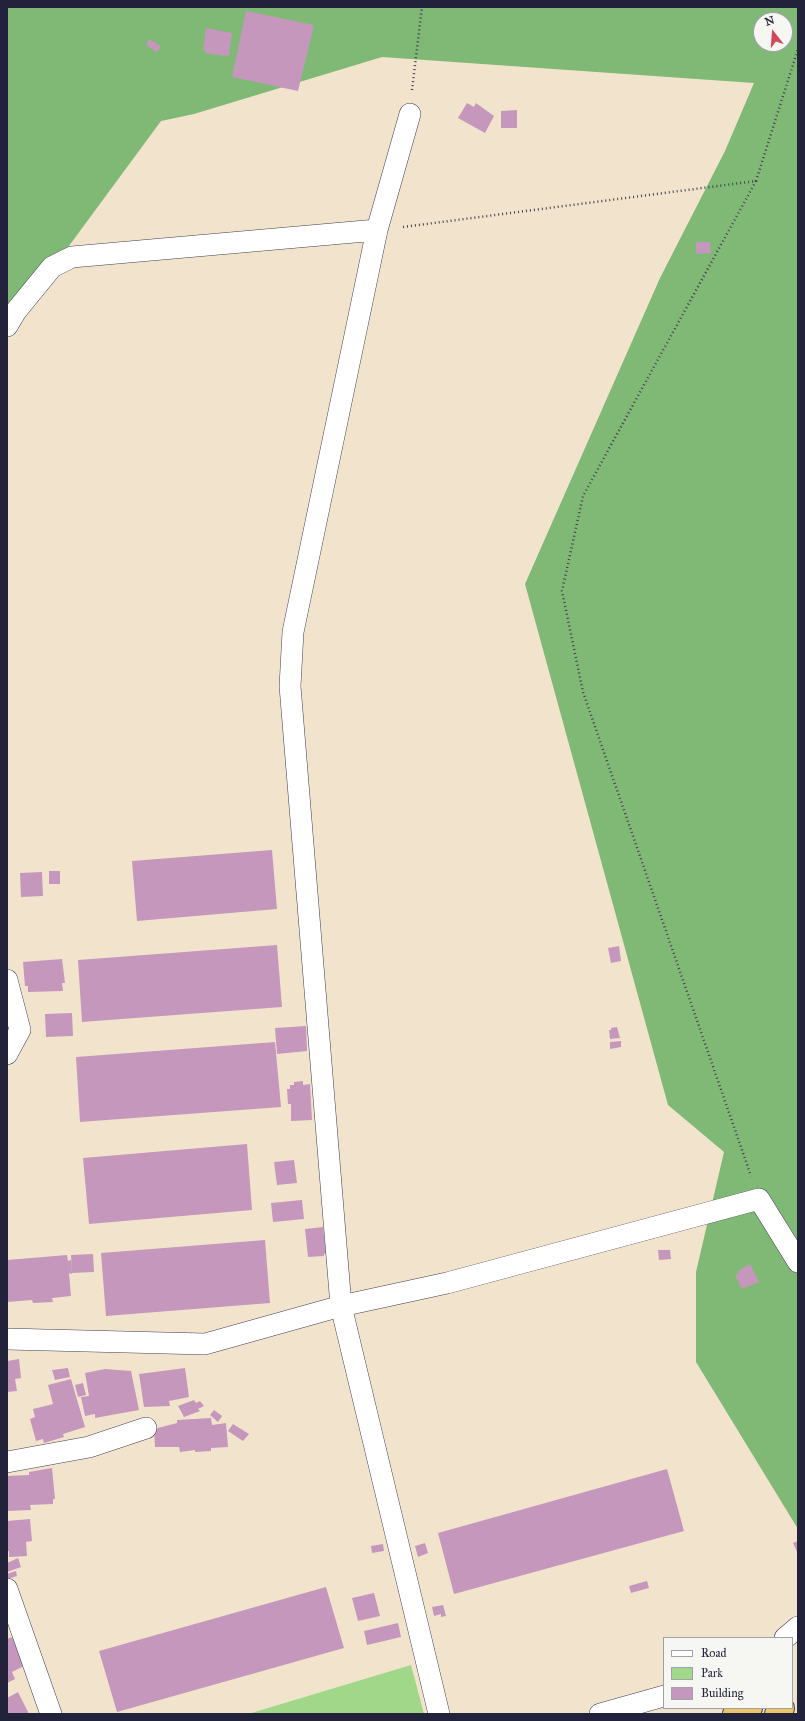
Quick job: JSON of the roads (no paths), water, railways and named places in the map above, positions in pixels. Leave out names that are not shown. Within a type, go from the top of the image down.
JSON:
[{"type":"highway","points":[[734,1714],[748,1709]]},
{"type":"street","points":[[410,114],[377,230],[293,632],[290,686],[341,1306],[439,1714]]},
{"type":"street","points":[[7,326],[16,311],[52,267],[72,257],[377,230]]},
{"type":"street","points":[[7,980],[20,1030],[7,1054]]},
{"type":"street","points":[[7,1339],[205,1344],[341,1306],[447,1283],[759,1199],[798,1262]]},
{"type":"street","points":[[7,1462],[89,1447],[146,1428]]},
{"type":"street","points":[[7,1588],[52,1714]]},
{"type":"street","points":[[786,1637],[798,1627]]},
{"type":"street","points":[[600,1714],[663,1696]]}]
